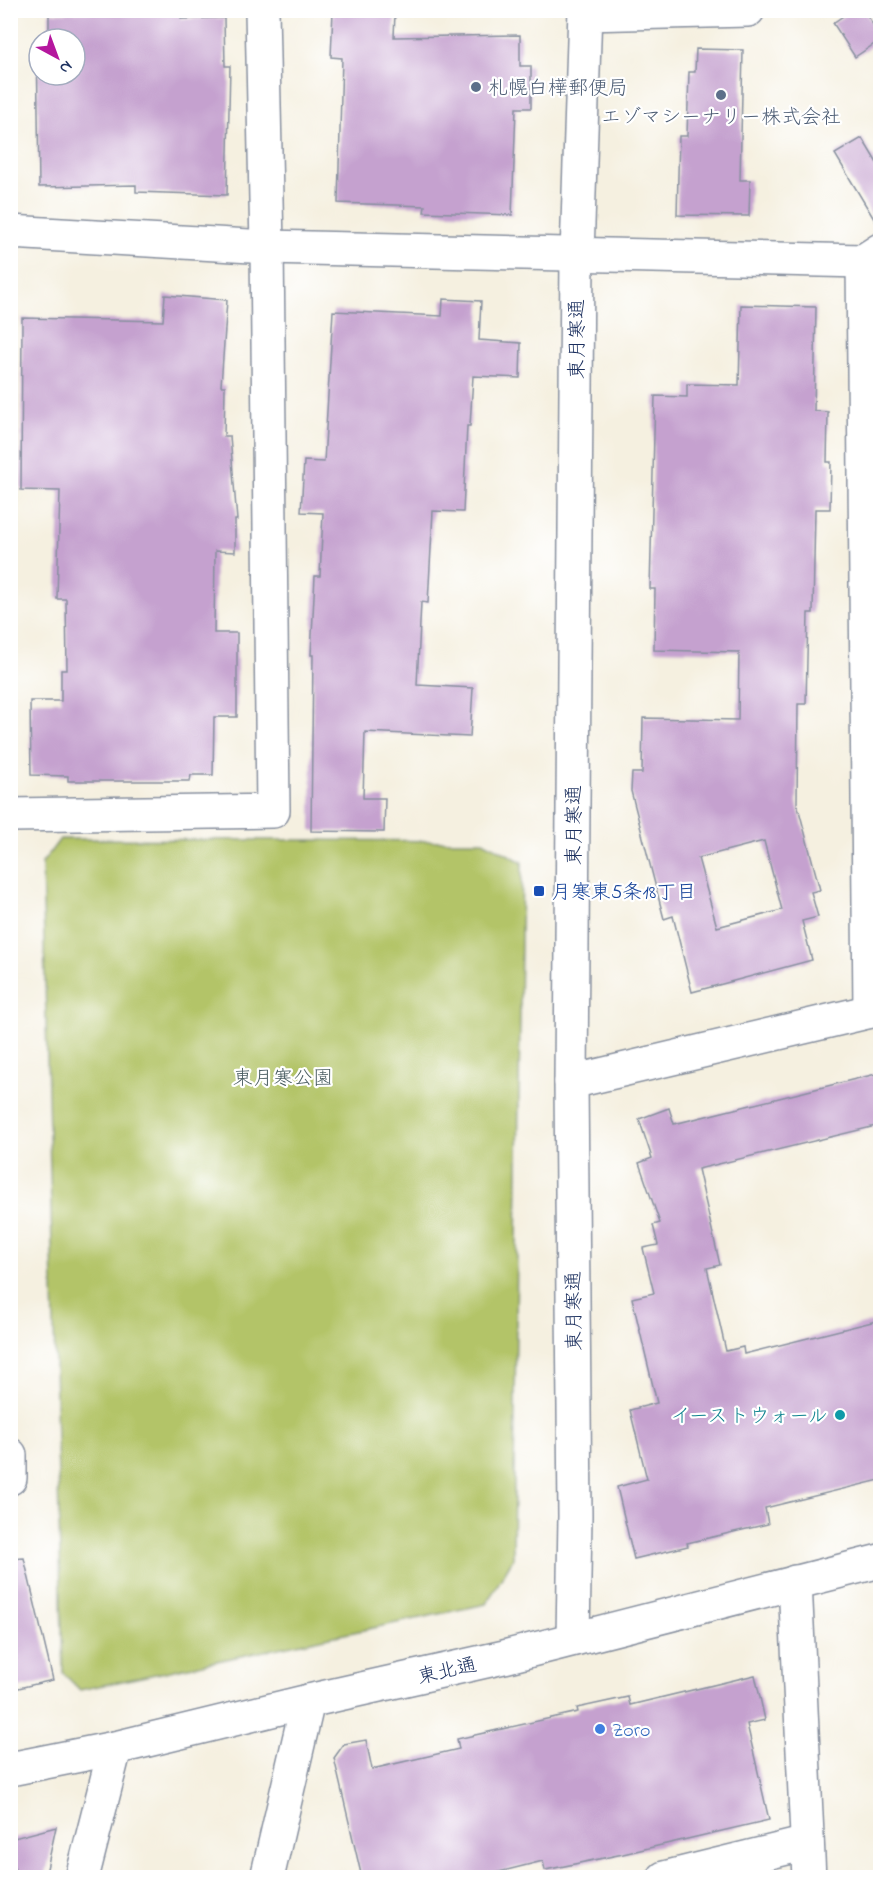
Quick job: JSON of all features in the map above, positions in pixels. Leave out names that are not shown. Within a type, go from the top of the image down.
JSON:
[{"type":"street","points":[[10,815],[273,811],[262,10]]},
{"type":"street","points":[[585,12],[748,10]]},
{"type":"street","name":"東月寒通","points":[[573,1639],[575,1504],[571,1082],[577,254],[585,12]]},
{"type":"street","points":[[10,232],[267,248],[577,254],[872,255],[875,1010],[571,1082]]},
{"type":"street","points":[[10,1455],[10,1478]]},
{"type":"street","name":"東北通","points":[[10,1769],[115,1748],[308,1701],[504,1657],[880,1561]]},
{"type":"street","points":[[795,1582],[809,1878]]},
{"type":"street","points":[[267,1878],[308,1701]]},
{"type":"street","points":[[82,1878],[115,1748]]},
{"type":"street","points":[[664,1878],[807,1844]]},
{"type":"green space","name":"東月寒公園","points":[[60,839],[483,841],[522,862],[513,1559],[486,1604],[80,1690],[63,1673],[42,863]]},
{"type":"building","points":[[181,10],[181,19],[224,18],[225,66],[230,66],[227,195],[136,192],[136,185],[39,187],[38,87],[87,87],[87,27],[49,27],[49,13]]},
{"type":"building","points":[[852,10],[864,10],[880,36],[880,40],[855,57],[833,23]]},
{"type":"building","points":[[333,11],[395,13],[394,37],[520,35],[520,66],[531,66],[531,108],[516,108],[512,215],[424,212],[425,206],[338,203],[342,58],[331,57]]},
{"type":"building","points":[[696,49],[743,50],[740,180],[750,180],[749,216],[677,215],[679,136],[687,136],[689,72],[695,72]]},
{"type":"building","points":[[862,138],[880,168],[880,229],[835,154]]},
{"type":"building","points":[[165,295],[227,300],[221,386],[225,386],[224,436],[230,436],[237,520],[235,520],[235,552],[215,551],[214,633],[237,633],[237,717],[214,717],[213,775],[191,775],[190,781],[68,781],[68,776],[31,775],[30,701],[61,701],[61,670],[67,670],[66,599],[57,599],[60,491],[21,490],[22,318],[163,321]]},
{"type":"building","points":[[443,299],[481,301],[479,340],[521,343],[520,378],[473,376],[470,426],[467,426],[463,512],[433,511],[428,603],[421,602],[417,685],[473,688],[470,737],[365,732],[363,798],[385,798],[384,832],[311,831],[313,655],[311,655],[315,576],[320,576],[323,513],[301,512],[304,461],[324,462],[333,311],[442,316]]},
{"type":"building","points":[[741,305],[816,307],[814,411],[828,412],[827,462],[831,462],[830,509],[815,509],[813,613],[808,613],[806,704],[798,704],[797,803],[820,890],[811,892],[818,917],[802,921],[812,960],[692,992],[673,916],[664,919],[631,791],[632,773],[642,773],[643,718],[738,720],[739,652],[654,650],[655,589],[650,589],[655,396],[687,397],[687,384],[739,385]],"holes":[[[764,841],[782,910],[717,927],[698,858]]]},
{"type":"building","points":[[880,1073],[880,1125],[698,1169],[720,1265],[707,1268],[726,1351],[743,1347],[744,1354],[880,1320],[880,1480],[765,1508],[768,1524],[687,1543],[688,1546],[634,1559],[617,1487],[647,1479],[630,1410],[657,1403],[632,1298],[654,1293],[643,1248],[658,1245],[653,1225],[660,1223],[639,1163],[652,1158],[639,1119],[669,1108],[674,1124]]},
{"type":"building","points":[[24,1558],[53,1680],[10,1690],[10,1559]]},
{"type":"building","points":[[755,1675],[765,1720],[747,1724],[769,1820],[545,1870],[543,1861],[475,1878],[362,1878],[334,1758],[344,1744],[366,1740],[372,1769],[459,1749],[457,1739],[578,1712],[577,1708],[628,1697],[630,1705]]},
{"type":"building","points":[[56,1827],[45,1878],[17,1878],[10,1852],[10,1839]]},
{"type":"place","name":"札幌白樺郵便局","points":[[476,87]]},
{"type":"place","name":"エゾマシーナリー株式会社","points":[[721,95]]},
{"type":"place","name":"月寒東5条18丁目","points":[[539,891]]},
{"type":"place","name":"イーストウォール","points":[[840,1415]]},
{"type":"place","name":"Zoro","points":[[600,1729]]}]
